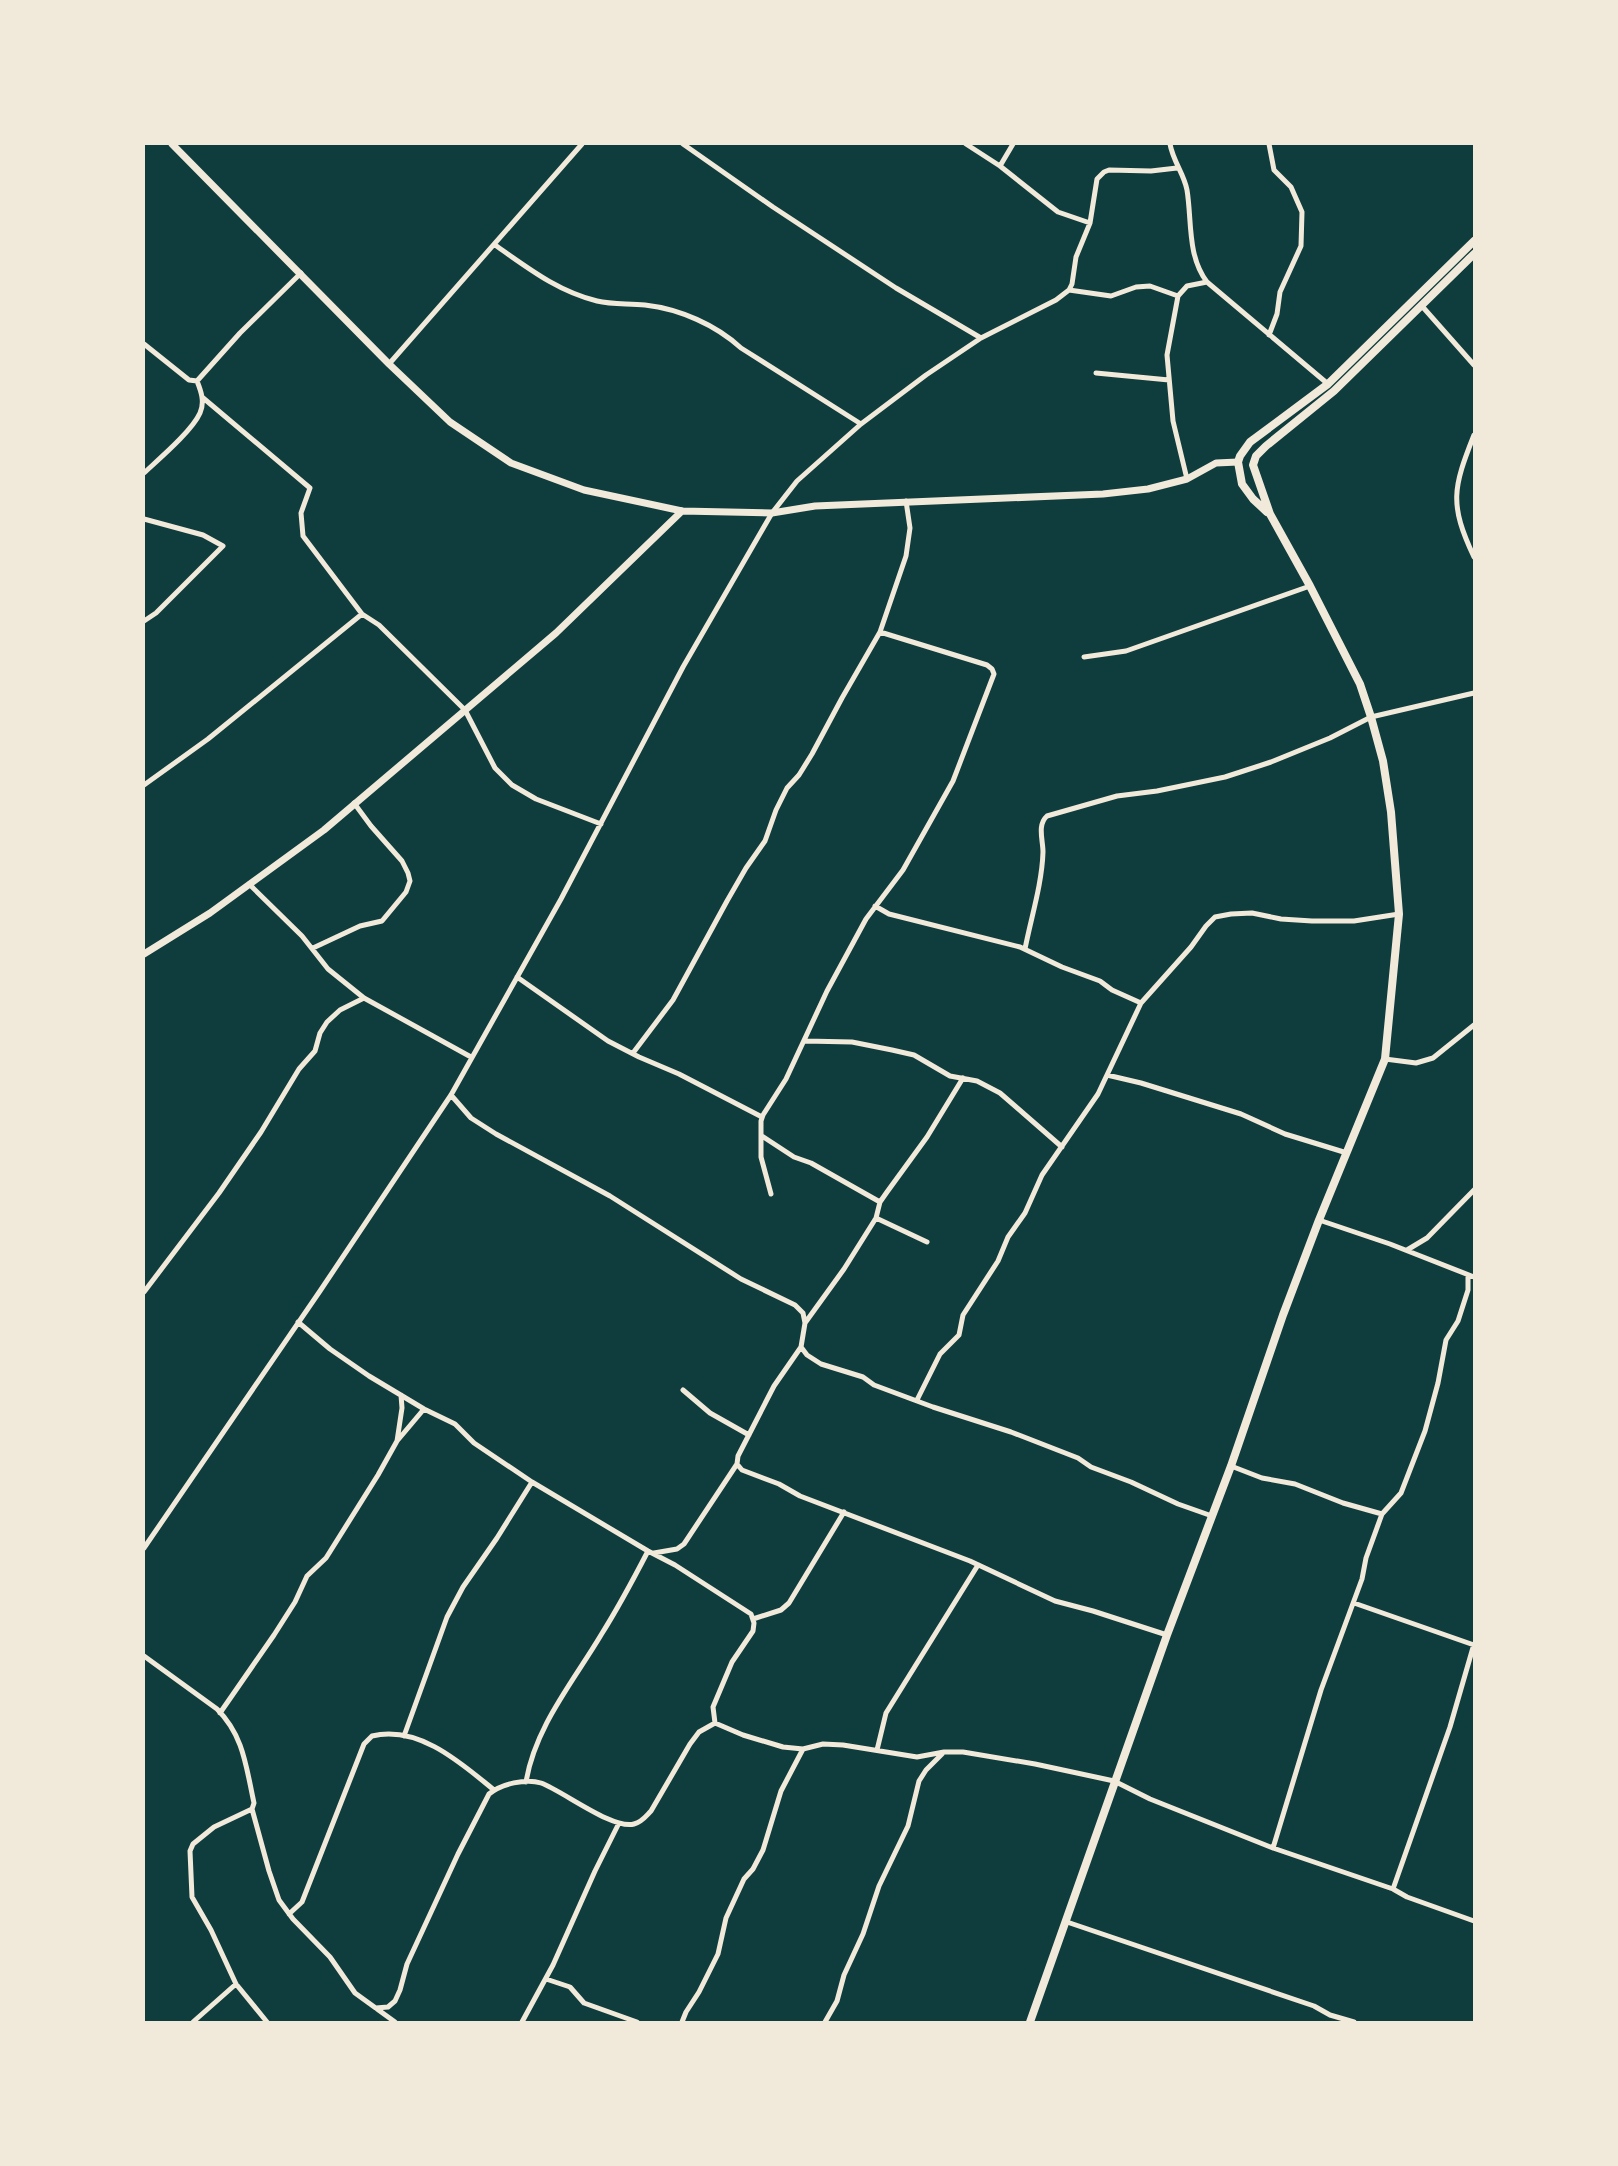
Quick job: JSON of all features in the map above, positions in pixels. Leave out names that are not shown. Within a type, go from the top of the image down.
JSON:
[{"type":"main road","points":[[1269,514],[1242,484],[1238,462],[1240,456],[1251,442],[1328,384],[1475,241]]},
{"type":"main road","points":[[1030,2022],[1114,1781],[1319,1220],[1385,1059],[1399,914],[1391,812],[1383,761],[1360,684],[1310,586],[1269,514],[1253,465],[1256,456],[1280,433],[1334,391],[1475,254]]},
{"type":"street","points":[[172,144],[389,364],[450,422],[511,463],[584,490],[682,511],[772,513],[815,506],[1103,494],[1148,489],[1187,479],[1216,463],[1238,462]]},
{"type":"street","points":[[389,364],[582,144]]},
{"type":"street","points":[[683,144],[896,288],[981,338]]},
{"type":"street","points":[[966,144],[1000,166],[1058,212],[1090,223]]},
{"type":"street","points":[[1000,166],[1013,144]]},
{"type":"street","points":[[1170,144],[1172,156],[1187,191],[1189,231],[1201,274],[1207,282],[1328,384]]},
{"type":"street","points":[[1269,144],[1274,170],[1291,187],[1302,212],[1301,246],[1280,292],[1277,314],[1269,335]]},
{"type":"street","points":[[144,1548],[451,1095],[601,824],[683,667],[772,513],[797,481],[861,424],[981,338],[1056,300],[1069,290],[1076,257],[1090,223],[1097,179],[1104,172],[1177,168]]},
{"type":"street","points":[[495,245],[558,288],[607,303],[663,308],[712,326],[741,348],[861,424]]},
{"type":"street","points":[[197,381],[240,333],[301,273]]},
{"type":"street","points":[[1187,479],[1173,421],[1167,355],[1178,296],[1187,286],[1207,282]]},
{"type":"street","points":[[1069,290],[1111,296],[1136,287],[1150,286],[1178,296]]},
{"type":"street","points":[[1421,305],[1475,365]]},
{"type":"street","points":[[144,344],[188,380],[197,381]]},
{"type":"street","points":[[1096,373],[1169,380]]},
{"type":"street","points":[[144,473],[194,422],[201,411],[202,397],[197,381]]},
{"type":"street","points":[[202,397],[310,488],[301,513],[303,536],[362,614],[379,625],[466,710],[495,768],[512,785],[536,799],[601,824]]},
{"type":"street","points":[[1475,435],[1460,471],[1456,496],[1457,515],[1475,557]]},
{"type":"street","points":[[632,1054],[673,1000],[734,890],[765,841],[787,788],[812,754],[880,632],[906,556],[910,528],[906,501]]},
{"type":"street","points":[[144,954],[209,913],[324,830],[556,633],[682,511]]},
{"type":"street","points":[[144,519],[203,535],[223,546],[144,621]]},
{"type":"street","points":[[1084,657],[1126,651],[1310,586]]},
{"type":"street","points":[[144,786],[208,739],[362,614]]},
{"type":"street","points":[[771,1194],[761,1157],[762,1118],[786,1079],[827,991],[874,906],[903,870],[953,781],[994,674],[987,665],[880,632]]},
{"type":"street","points":[[1025,949],[1042,868],[1042,820],[1047,816],[1117,796],[1225,777],[1330,738],[1371,717],[1475,693]]},
{"type":"street","points":[[313,948],[360,926],[382,921],[406,892],[410,881],[402,861],[354,803]]},
{"type":"street","points":[[249,884],[313,948],[328,969],[364,998],[471,1057]]},
{"type":"street","points":[[874,906],[889,914],[1025,949],[1100,981],[1112,990],[1141,1003]]},
{"type":"street","points":[[917,1400],[940,1354],[959,1335],[963,1315],[998,1261],[1007,1237],[1025,1213],[1042,1175],[1098,1094],[1141,1003],[1215,917],[1252,914],[1281,919],[1354,920],[1399,914]]},
{"type":"street","points":[[517,977],[574,1018],[632,1054],[673,1071],[762,1118]]},
{"type":"street","points":[[144,1292],[219,1193],[261,1132],[299,1069],[315,1051],[320,1033],[327,1022],[340,1010],[364,998]]},
{"type":"street","points":[[1385,1059],[1416,1063],[1433,1058],[1475,1025]]},
{"type":"street","points":[[805,1041],[852,1042],[914,1055],[950,1076],[977,1081],[1000,1093],[1062,1147]]},
{"type":"street","points":[[1107,1075],[1241,1114],[1285,1135],[1347,1153]]},
{"type":"street","points":[[651,1552],[672,1551],[690,1537],[737,1464],[738,1456],[774,1386],[801,1347],[806,1323],[876,1218],[880,1202],[927,1137],[963,1078]]},
{"type":"street","points":[[451,1095],[471,1118],[610,1196],[741,1279],[795,1306],[803,1313],[806,1323]]},
{"type":"street","points":[[762,1136],[794,1157],[811,1163],[880,1202]]},
{"type":"street","points":[[1407,1250],[1427,1238],[1475,1190]]},
{"type":"street","points":[[876,1218],[927,1242]]},
{"type":"street","points":[[1273,1848],[1321,1690],[1354,1603],[1382,1514],[1401,1493],[1425,1431],[1446,1340],[1458,1321],[1471,1276],[1407,1250],[1319,1220]]},
{"type":"street","points":[[298,1322],[330,1349],[424,1409],[455,1424],[474,1443],[532,1482],[676,1565],[751,1614],[753,1631],[732,1662],[717,1695],[713,1707],[715,1723]]},
{"type":"street","points":[[801,1347],[807,1355],[821,1364],[863,1377],[874,1385],[933,1408],[1011,1432],[1212,1516]]},
{"type":"street","points":[[683,1390],[710,1413],[749,1435]]},
{"type":"street","points":[[397,1441],[402,1408],[401,1395]]},
{"type":"street","points":[[220,1713],[295,1602],[307,1576],[326,1558],[397,1441],[424,1409]]},
{"type":"street","points":[[737,1464],[742,1470],[779,1484],[800,1496],[978,1565],[1055,1601],[1167,1635]]},
{"type":"street","points":[[1231,1466],[1262,1478],[1296,1484],[1355,1507],[1382,1514]]},
{"type":"street","points":[[404,1736],[447,1617],[463,1587],[532,1482]]},
{"type":"street","points":[[753,1619],[781,1610],[789,1603],[844,1512]]},
{"type":"street","points":[[672,1551],[670,1553],[676,1565]]},
{"type":"street","points":[[526,1782],[532,1753],[549,1720],[651,1552]]},
{"type":"street","points":[[877,1750],[886,1713],[978,1565]]},
{"type":"street","points":[[1354,1603],[1474,1645],[1450,1727],[1393,1889]]},
{"type":"street","points":[[144,1656],[220,1713],[235,1731],[254,1803],[252,1809],[279,1900],[330,1957],[355,1993],[395,2022]]},
{"type":"street","points":[[715,1723],[770,1744],[803,1749],[823,1744],[917,1757],[944,1752],[976,1754],[1114,1781],[1150,1800],[1273,1848],[1393,1889],[1407,1897],[1475,1921]]},
{"type":"street","points":[[376,2008],[388,2007],[395,2001],[407,1964],[458,1854],[485,1799],[494,1790],[526,1782],[540,1783],[619,1823],[635,1824],[646,1816],[699,1732],[715,1723]]},
{"type":"street","points":[[289,1914],[302,1902],[364,1744],[372,1736],[404,1736],[428,1743],[494,1790]]},
{"type":"street","points":[[682,2022],[718,1954],[726,1918],[744,1879],[763,1850],[781,1791],[803,1749]]},
{"type":"street","points":[[825,2022],[837,2001],[844,1975],[863,1934],[879,1886],[908,1826],[919,1781],[944,1752]]},
{"type":"street","points":[[252,1809],[214,1827],[193,1844],[190,1852],[192,1897],[236,1984],[267,2022]]},
{"type":"street","points":[[522,2022],[546,1979],[619,1823]]},
{"type":"street","points":[[1067,1922],[1354,2022]]},
{"type":"street","points":[[546,1979],[570,1987],[584,2003],[637,2022]]},
{"type":"street","points":[[193,2022],[236,1984]]}]
